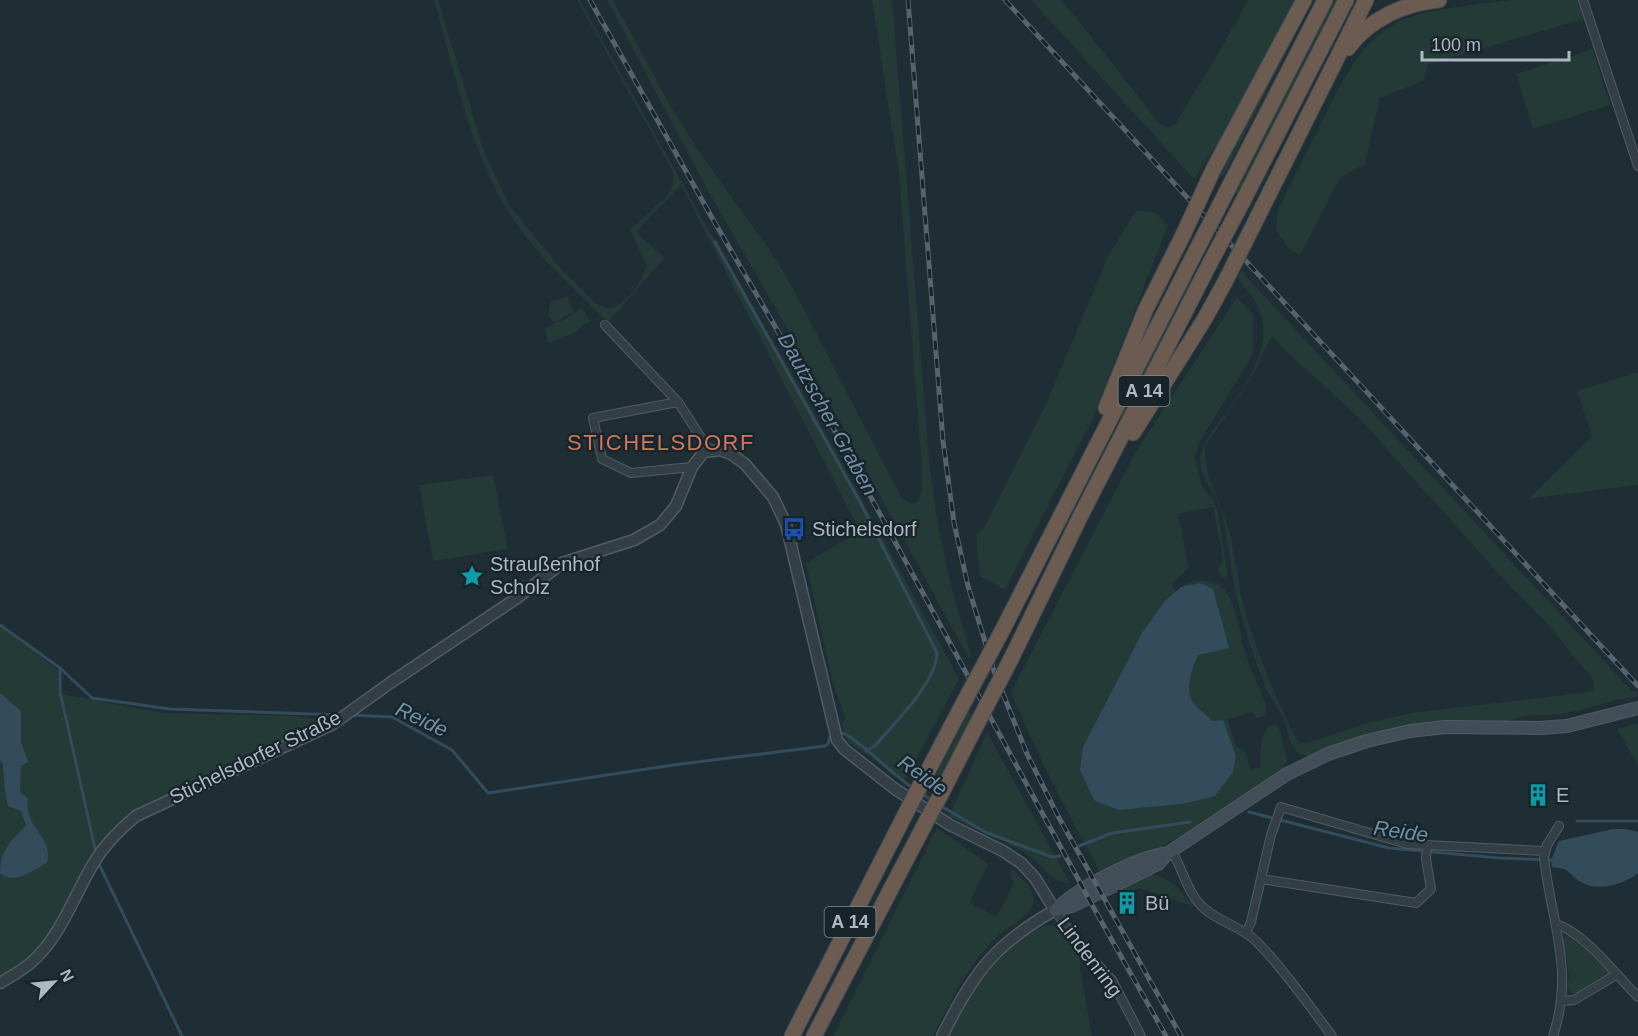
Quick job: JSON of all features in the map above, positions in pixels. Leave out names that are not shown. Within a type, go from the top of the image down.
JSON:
[{"type":"highway","name":"A 14","points":[[792,1036],[1325,0]]},
{"type":"highway","name":"A 14","points":[[814,1036],[1011,659],[1080,517],[1346,0]]},
{"type":"highway","points":[[1080,517],[1204,320],[1366,0]]},
{"type":"highway","points":[[1327,77],[1353,40],[1370,27],[1403,8],[1439,0]]},
{"type":"highway","points":[[1090,455],[1109,398],[1161,275],[1303,2]]},
{"type":"main road","points":[[1055,910],[1068,897],[1105,878],[1152,855],[1170,852],[1287,774],[1321,757],[1360,743],[1397,733],[1435,728],[1567,726],[1638,708]]},
{"type":"street","points":[[1583,0],[1638,166]]},
{"type":"street","points":[[605,325],[678,402],[709,450],[720,450],[731,454],[745,464],[773,497],[786,524],[837,740],[844,749],[895,789],[950,825],[1004,851],[1021,863],[1035,878],[1055,910],[1010,939],[986,961],[965,991],[942,1036]]},
{"type":"street","points":[[678,402],[593,418],[602,459],[631,473],[692,467]]},
{"type":"street","name":"Stichelsdorfer Straße","points":[[0,983],[34,960],[48,943],[69,912],[104,847],[120,829],[150,809],[338,720],[517,598],[562,563],[634,540],[660,525],[676,506],[699,456],[709,450]]},
{"type":"street","points":[[1246,933],[1251,922],[1281,807],[1427,852],[1544,858]]},
{"type":"street","points":[[1553,1036],[1563,1001],[1563,972],[1544,858],[1559,826]]},
{"type":"street","points":[[1170,852],[1200,904],[1257,942],[1332,1036]]},
{"type":"street","points":[[1261,879],[1416,903],[1431,889],[1427,852]]},
{"type":"street","name":"Lindenring","points":[[1055,910],[1077,943],[1112,980],[1141,1036]]},
{"type":"street","points":[[1556,924],[1566,927],[1638,998]]},
{"type":"street","points":[[1563,1001],[1574,1000],[1616,975]]},
{"type":"green space","points":[[434,0],[438,0],[485,154],[510,206],[561,269],[594,302],[607,309],[627,298],[642,278],[646,264],[630,230],[668,195],[673,184],[673,174],[577,0],[580,0],[815,414],[959,679],[904,782],[849,742],[845,736],[842,723],[846,719],[833,684],[806,563],[860,531],[681,185],[636,232],[665,258],[608,322],[531,243],[496,190],[464,110]]},
{"type":"green space","points":[[607,0],[613,0],[670,105],[698,150],[773,255],[795,292],[901,497],[914,503],[920,496],[922,469],[899,174],[872,0],[892,0],[929,459],[937,520],[952,589],[971,655],[969,659],[827,398],[707,189]]},
{"type":"green space","points":[[1031,0],[1062,0],[1160,124],[1168,127],[1175,124],[1248,0],[1296,0],[1223,144],[1215,147],[1194,179]]},
{"type":"green space","points":[[1308,0],[1313,0],[1223,177],[1220,174]]},
{"type":"green space","points":[[1331,0],[1340,0],[1240,196],[1234,191]]},
{"type":"green space","points":[[1510,0],[1578,0],[1584,19],[1429,64],[1423,81],[1380,98],[1365,164],[1341,177],[1300,255],[1289,249],[1276,230],[1278,210],[1346,75],[1369,44],[1383,31],[1419,14]]},
{"type":"green space","points":[[1593,49],[1610,105],[1533,129],[1516,74]]},
{"type":"green space","points":[[1136,211],[1154,212],[1168,225],[1093,418],[1005,590],[980,576],[976,535],[983,530],[1047,402],[1108,256]]},
{"type":"green space","points":[[1241,271],[1632,691],[1636,691],[1638,694],[1636,697],[1615,700],[1582,710],[1554,715],[1524,716],[1503,722],[1449,721],[1401,727],[1345,742],[1309,756],[1299,754],[1291,744],[1284,719],[1266,689],[1250,645],[1236,596],[1222,511],[1201,469],[1200,457],[1207,439],[1249,378],[1262,344],[1263,327],[1259,309],[1237,278]],"holes":[[[1273,337],[1361,420],[1498,573],[1547,624],[1592,678],[1593,690],[1412,713],[1367,723],[1310,742],[1301,743],[1297,740],[1281,707],[1248,622],[1230,533],[1209,475],[1205,455],[1206,445],[1245,388],[1270,339]]]},
{"type":"green space","points":[[1189,277],[1195,282],[1124,420],[1118,417]]},
{"type":"green space","points":[[567,296],[574,312],[554,322],[548,316],[550,302]]},
{"type":"green space","points":[[1237,297],[1253,315],[1253,354],[1199,443],[1195,458],[1202,487],[1213,500],[1218,512],[1227,578],[1222,577],[1218,569],[1223,560],[1213,507],[1178,514],[1189,568],[1172,584],[1177,594],[1087,749],[1203,715],[1191,703],[1185,689],[1183,584],[1200,581],[1213,582],[1223,588],[1230,598],[1247,659],[1267,708],[1264,716],[1255,718],[1253,712],[1228,719],[1235,745],[1246,752],[1250,770],[1261,767],[1260,751],[1263,737],[1268,727],[1277,724],[1287,761],[1282,771],[1176,839],[1102,876],[1054,786],[1011,692],[1135,453]]},
{"type":"green space","points":[[582,308],[590,321],[574,333],[548,343],[545,328]]},
{"type":"green space","points":[[1638,372],[1638,485],[1528,499],[1592,436],[1577,391]]},
{"type":"green space","points":[[493,475],[508,549],[433,561],[419,485]]},
{"type":"green space","points":[[0,626],[58,670],[58,692],[95,856],[56,924],[17,966],[0,976]]},
{"type":"green space","points":[[61,694],[164,713],[294,716],[325,721],[307,732],[139,811],[97,853]]},
{"type":"green space","points":[[969,710],[973,717],[934,793],[929,789]]},
{"type":"green space","points":[[1638,723],[1638,765],[1617,729]]},
{"type":"green space","points":[[987,732],[1070,883],[1053,877],[1032,858],[1012,846],[949,816]]},
{"type":"green space","points":[[937,828],[988,864],[970,903],[997,917],[1014,883],[1010,874],[1012,870],[1031,890],[1034,899],[1031,909],[1023,918],[999,935],[978,957],[933,1036],[833,1036]]},
{"type":"green space","points":[[1148,873],[1174,884],[1192,904],[1191,906],[1140,888],[1124,895],[1122,886]]},
{"type":"green space","points":[[1045,925],[1056,926],[1081,954],[1080,969],[1092,1036],[948,1036],[987,973],[1012,948]]},
{"type":"green space","points":[[1568,936],[1610,974],[1580,993],[1571,993],[1567,989],[1569,976],[1563,938]]},
{"type":"water","points":[[1200,583],[1213,589],[1229,648],[1198,655],[1189,683],[1190,696],[1198,708],[1212,721],[1223,720],[1236,756],[1233,772],[1215,796],[1182,804],[1118,810],[1094,800],[1080,770],[1083,747],[1142,633],[1165,601],[1181,587]]},
{"type":"water","points":[[0,693],[21,711],[21,742],[28,762],[21,766],[20,792],[28,799],[30,817],[43,838],[48,854],[47,863],[24,876],[11,878],[0,873],[2,858],[7,846],[26,825],[21,811],[8,806],[5,791],[3,764],[0,760]]},
{"type":"water","points":[[1613,829],[1638,832],[1638,873],[1632,877],[1610,886],[1595,886],[1581,882],[1566,870],[1552,867],[1551,860],[1559,841]]},
{"type":"waterway","name":"Dautzscher Graben","points":[[715,242],[860,502],[937,653],[935,665],[922,690],[875,746],[866,751]]},
{"type":"waterway","name":"Reide","points":[[0,625],[60,668],[92,698],[170,709],[341,715]]},
{"type":"waterway","points":[[60,668],[60,692],[96,853]]},
{"type":"waterway","name":"Reide","points":[[350,715],[392,717],[452,750],[488,793],[673,765],[825,746],[830,737]]},
{"type":"waterway","name":"Reide","points":[[843,733],[913,788]]},
{"type":"waterway","name":"Reide","points":[[921,793],[933,801]]},
{"type":"waterway","name":"Reide","points":[[941,806],[985,832],[1052,857],[1060,856]]},
{"type":"waterway","name":"Reide","points":[[1249,812],[1389,848],[1499,858],[1551,860]]},
{"type":"waterway","points":[[1577,821],[1638,821]]},
{"type":"waterway","name":"Reide","points":[[1079,846],[1112,833],[1190,822]]},
{"type":"waterway","points":[[98,862],[182,1036]]},
{"type":"railway","points":[[590,0],[824,411],[1096,912],[1166,1036]]},
{"type":"railway","points":[[908,0],[943,441],[954,523],[968,586],[994,671],[1027,754],[1058,816],[1181,1036]]},
{"type":"railway","points":[[1005,0],[1638,686]]},
{"type":"place","name":"Stichelsdorf","points":[[794,529]]},
{"type":"place","name":"Straußenhof Scholz","points":[[472,576]]},
{"type":"place","name":"E","points":[[1538,795]]},
{"type":"place","name":"Bü","points":[[1127,903]]},
{"type":"district","name":"STICHELSDORF","points":[[661,442]]}]
